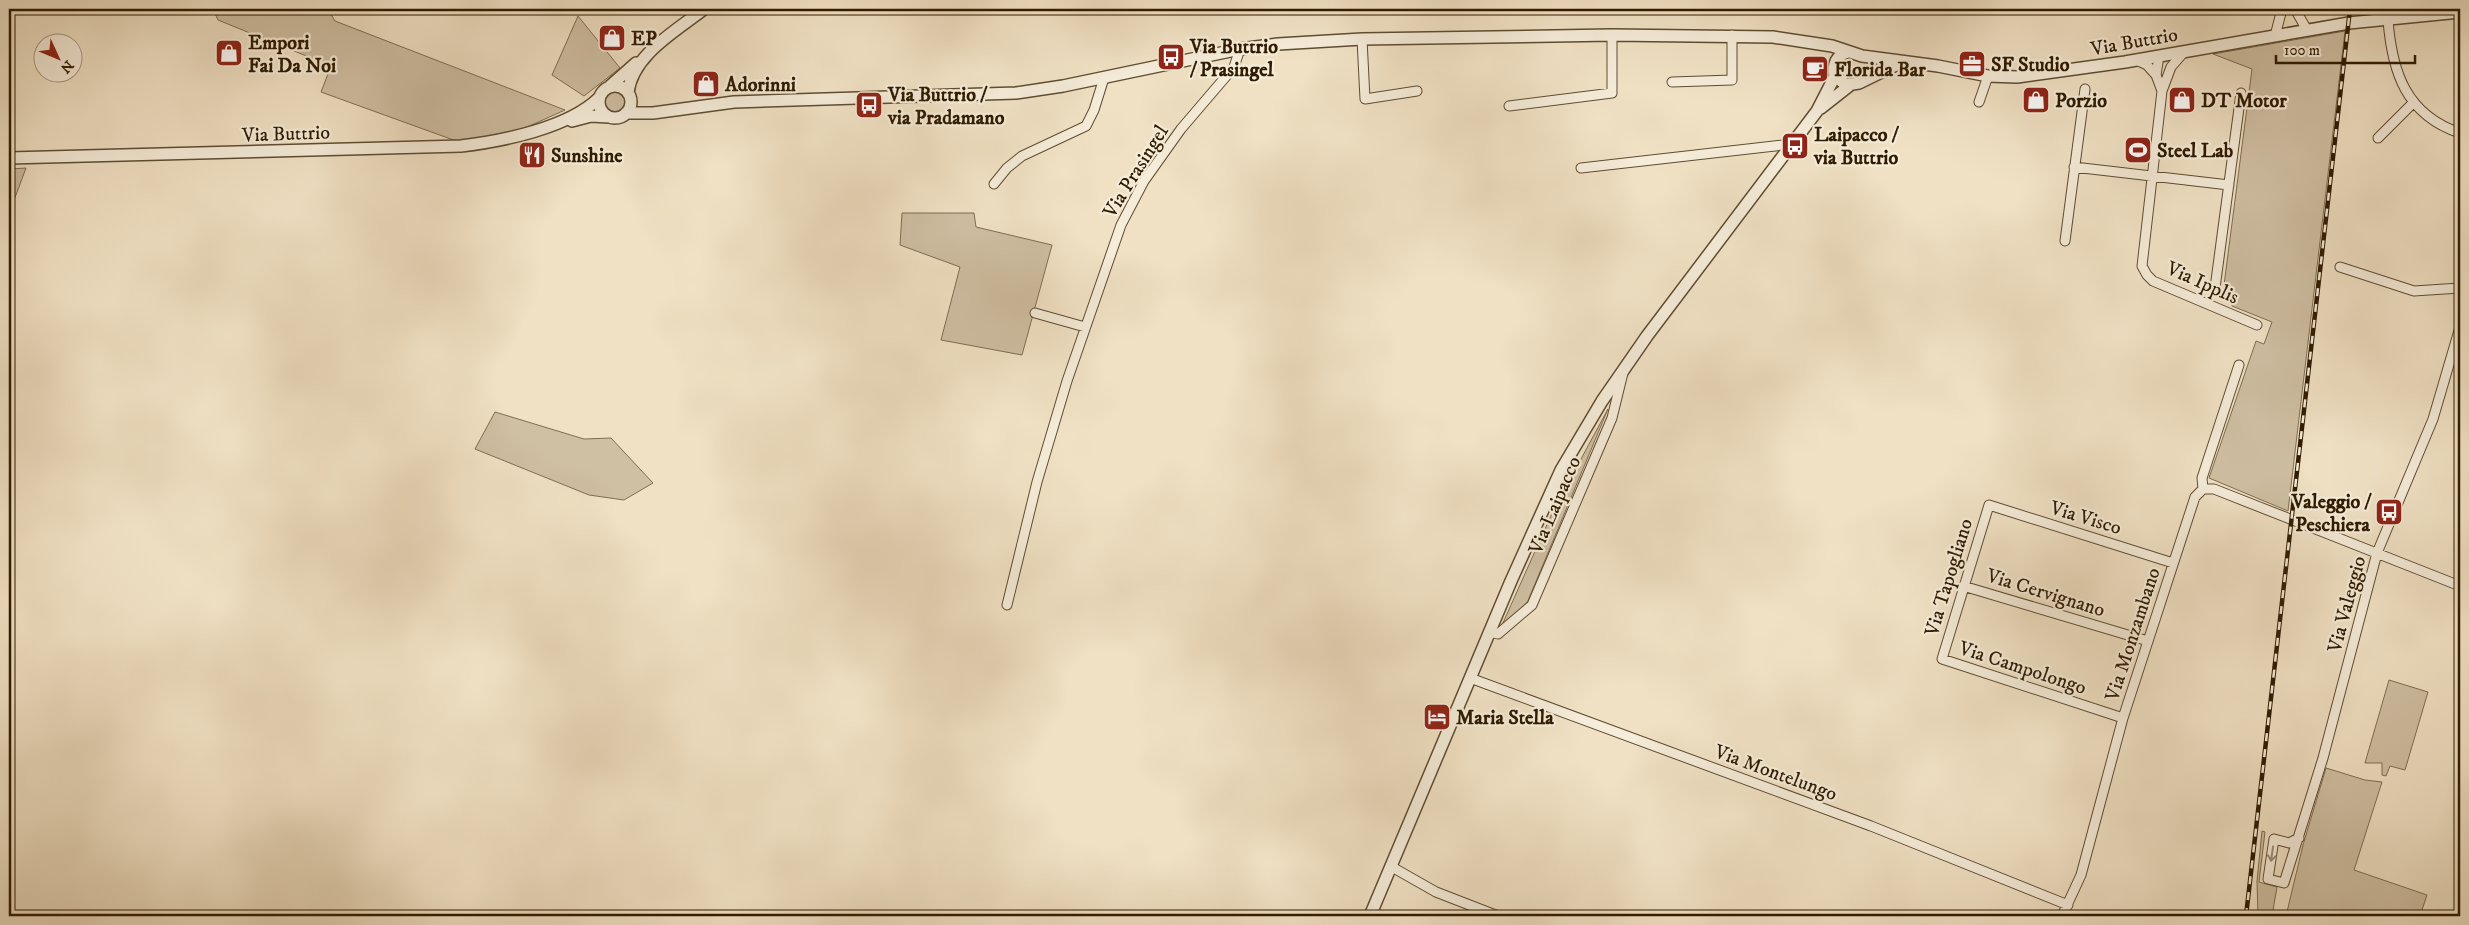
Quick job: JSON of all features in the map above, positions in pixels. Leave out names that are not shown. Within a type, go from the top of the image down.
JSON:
[{"type":"street","points":[[610,86],[634,64],[704,9]]},
{"type":"street","points":[[2275,36],[2282,9]]},
{"type":"street","points":[[2295,9],[2307,30]]},
{"type":"street","name":"Via Buttrio","points":[[9,158],[461,146],[498,140],[560,122],[591,116],[620,118],[626,113],[662,111],[734,102],[1016,93],[1104,78],[1240,49],[1278,44],[1362,39],[1732,35],[1774,37],[1821,44],[1862,56],[1904,61],[1988,76],[2031,76],[2349,23],[2460,12]]},
{"type":"street","points":[[2388,20],[2392,59],[2404,88],[2428,118],[2447,129],[2460,133]]},
{"type":"street","points":[[1672,82],[1732,80],[1732,35]]},
{"type":"street","points":[[1509,106],[1612,93],[1612,36]]},
{"type":"street","points":[[1362,39],[1365,99],[1417,91]]},
{"type":"street","points":[[1821,44],[1835,62]]},
{"type":"street","name":"Via Prasingel","points":[[1007,605],[1037,482],[1107,260],[1126,212],[1144,181],[1181,129],[1234,66],[1240,49]]},
{"type":"street","name":"Via Ipplis","points":[[2184,51],[2167,74],[2162,90],[2142,260],[2147,275],[2157,282],[2257,325]]},
{"type":"street","points":[[1848,52],[1840,55],[1835,62],[1835,76],[1840,82],[1849,86],[1904,61]]},
{"type":"street","points":[[1862,56],[1868,67],[1862,81]]},
{"type":"street","points":[[2159,56],[2167,74]]},
{"type":"street","points":[[2156,75],[2159,56]]},
{"type":"street","points":[[626,113],[631,105],[629,94],[632,75],[644,58]]},
{"type":"street","points":[[2136,60],[2147,65],[2156,75]]},
{"type":"street","name":"Via Ipplis","points":[[2156,75],[2162,90]]},
{"type":"street","name":"Via Laipacco","points":[[1370,916],[1538,517],[1561,470],[1598,408],[1625,368],[1817,111],[1835,76]]},
{"type":"street","points":[[1979,102],[1988,76]]},
{"type":"street","points":[[994,184],[1007,168],[1022,156],[1086,126],[1094,110],[1104,78]]},
{"type":"street","name":"Via Buttrio","points":[[560,122],[585,110],[610,86],[622,87],[643,106],[662,111]]},
{"type":"street","name":"Via Laipacco","points":[[1817,111],[1849,86]]},
{"type":"street","points":[[2065,241],[2085,89]]},
{"type":"street","name":"Via Ipplis","points":[[2215,288],[2241,93]]},
{"type":"street","points":[[599,98],[600,110],[609,117]]},
{"type":"street","points":[[2378,138],[2414,102]]},
{"type":"street","points":[[1581,168],[1792,144]]},
{"type":"street","points":[[2074,167],[2229,185]]},
{"type":"street","points":[[2340,267],[2414,291],[2460,288]]},
{"type":"street","points":[[1036,314],[1085,327]]},
{"type":"street","name":"Via Valeggio","points":[[2298,838],[2292,843],[2274,839],[2268,879],[2284,883],[2323,758],[2377,553],[2433,419],[2460,327]]},
{"type":"street","name":"Via Monzambano","points":[[2062,916],[2081,875],[2093,837],[2123,718],[2195,497],[2203,489],[2202,478],[2239,365]]},
{"type":"street","name":"Via Laipacco","points":[[1489,632],[1498,634],[1532,604],[1612,418],[1625,368]]},
{"type":"street","points":[[2203,489],[2214,489],[2460,586]]},
{"type":"street","name":"Via Visco","points":[[1989,505],[2173,563]]},
{"type":"street","name":"Via Tapogliano","points":[[1942,659],[1989,505]]},
{"type":"street","name":"Via Cervignano","points":[[1964,586],[2148,641]]},
{"type":"street","name":"Via Campolongo","points":[[1942,659],[2123,718]]},
{"type":"street","name":"Via Montelungo","points":[[1470,678],[1871,826],[2068,905]]},
{"type":"street","points":[[1392,867],[1412,880],[1454,900],[1498,916]]},
{"type":"shaded area","points":[[213,9],[328,9],[335,21],[565,110],[527,127],[497,136],[459,142],[321,92],[331,66],[218,20]]},
{"type":"shaded area","points":[[578,16],[620,68],[584,96],[552,75]]},
{"type":"shaded area","points":[[2345,31],[2288,511],[2209,478],[2256,341],[2264,344],[2272,322],[2232,306],[2233,294],[2223,293],[2252,69],[2213,54]]},
{"type":"shaded area","points":[[615,91],[623,94],[626,102],[623,110],[615,113],[607,110],[604,102],[607,94]]},
{"type":"shaded area","points":[[26,168],[10,211],[9,169]]},
{"type":"shaded area","points":[[902,213],[974,213],[976,227],[1052,245],[1022,355],[941,340],[960,267],[900,245]]},
{"type":"shaded area","points":[[1608,409],[1527,603],[1502,625],[1554,509]]},
{"type":"shaded area","points":[[495,412],[584,439],[611,438],[653,483],[624,500],[589,495],[475,449]]},
{"type":"shaded area","points":[[2389,680],[2428,692],[2405,770],[2390,766],[2386,776],[2382,775],[2382,763],[2365,763]]},
{"type":"shaded area","points":[[2326,768],[2365,780],[2382,782],[2354,870],[2427,895],[2420,916],[2286,916],[2303,845]]},
{"type":"shaded area","points":[[2262,831],[2265,832],[2259,882],[2277,887],[2272,916],[2258,916],[2257,881]]},
{"type":"railway","points":[[2246,916],[2350,9]]},
{"type":"place","name":"EP","points":[[612,38]]},
{"type":"place","name":"Empori Fai Da Noi","points":[[229,53]]},
{"type":"place","name":"Via Buttrio / Prasingel","points":[[1171,57]]},
{"type":"place","name":"SF Studio","points":[[1972,64]]},
{"type":"place","name":"Florida Bar","points":[[1815,69]]},
{"type":"place","name":"Adorinni","points":[[706,84]]},
{"type":"place","name":"Porzio","points":[[2036,100]]},
{"type":"place","name":"DT Motor","points":[[2182,100]]},
{"type":"place","name":"Via Buttrio / via Pradamano","points":[[869,105]]},
{"type":"place","name":"Laipacco / via Buttrio","points":[[1795,146]]},
{"type":"place","name":"Steel Lab","points":[[2138,150]]},
{"type":"place","name":"Sunshine","points":[[532,155]]},
{"type":"place","name":"Valeggio / Peschiera","points":[[2389,512]]},
{"type":"place","name":"Maria Stella","points":[[1437,717]]}]
